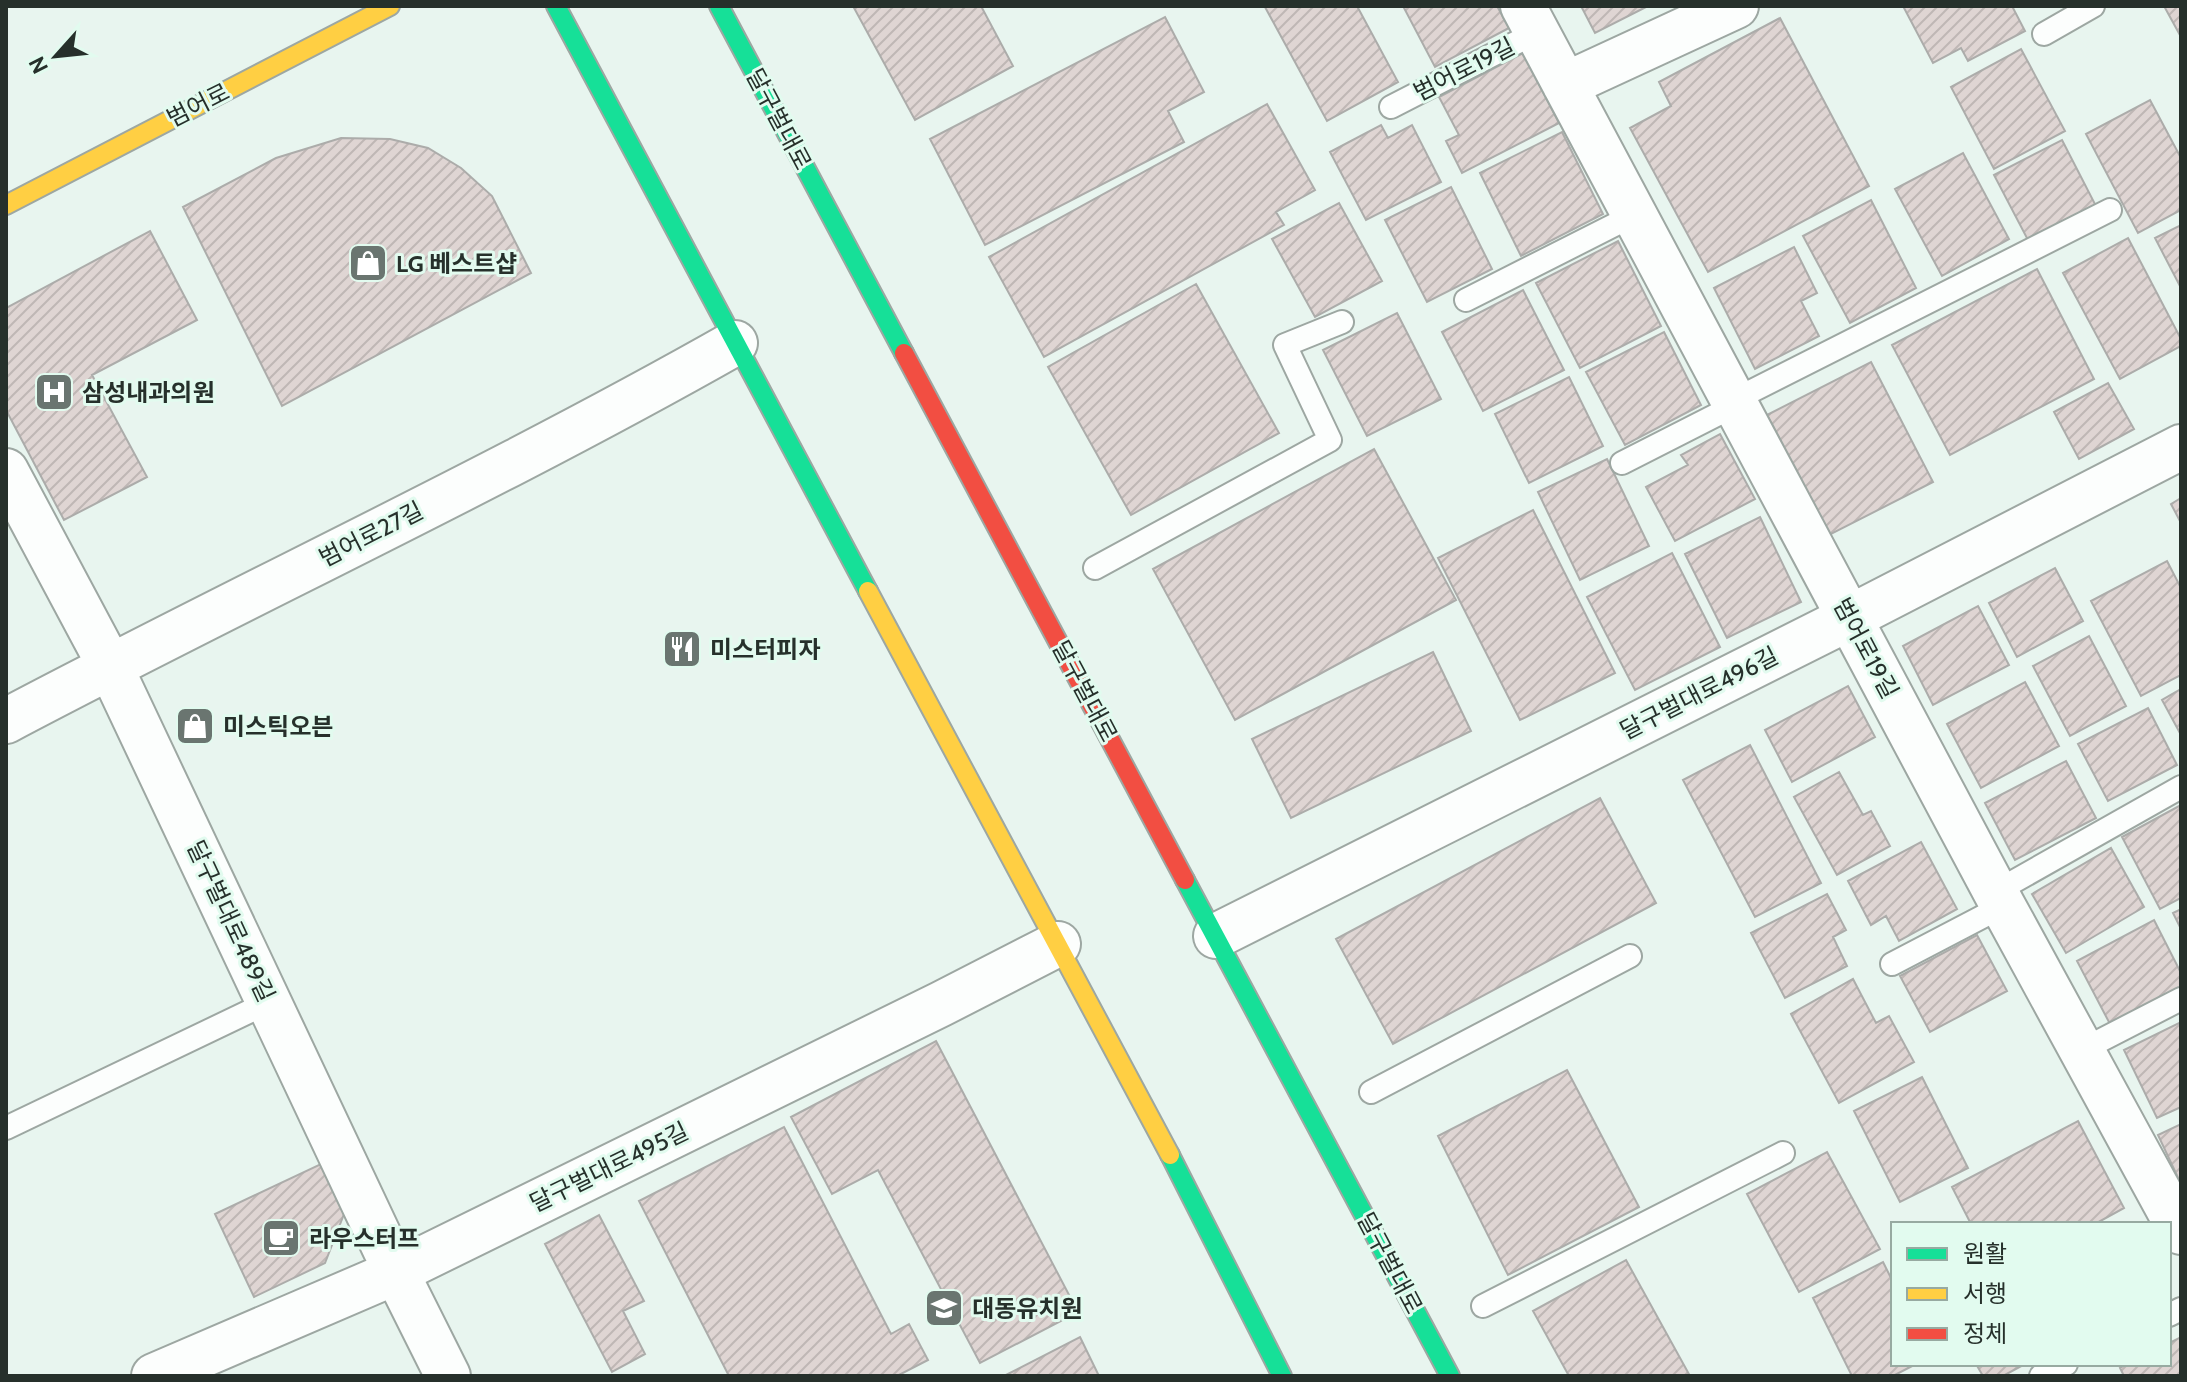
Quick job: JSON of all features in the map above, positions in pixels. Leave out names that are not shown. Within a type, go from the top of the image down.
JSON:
[{"type":"main road","name":"범어로","points":[[6,205],[390,6]]},
{"type":"main road","points":[[556,6],[1152,1120],[1282,1376]]},
{"type":"main road","name":"달구벌대로","points":[[719,6],[1450,1376]]},
{"type":"street","points":[[1565,85],[1736,6]]},
{"type":"street","name":"범어로19길","points":[[1530,19],[2181,1232]]},
{"type":"street","name":"범어로27길","points":[[6,721],[625,405],[735,343]]},
{"type":"street","name":"달구벌대로496길","points":[[1216,936],[1849,618],[2181,447]]},
{"type":"street","name":"달구벌대로489길","points":[[6,471],[110,666],[448,1376]]},
{"type":"street","name":"달구벌대로495길","points":[[154,1376],[396,1272],[1058,944]]},
{"type":"lane","points":[[2044,34],[2093,6]]},
{"type":"lane","name":"범어로19길","points":[[1391,107],[1530,19]]},
{"type":"lane","points":[[1622,463],[2110,210]]},
{"type":"lane","points":[[1466,300],[1634,215]]},
{"type":"lane","points":[[1095,568],[1330,440],[1285,345],[1342,322]]},
{"type":"lane","points":[[1892,964],[2181,787]]},
{"type":"lane","points":[[1371,1092],[1630,956]]},
{"type":"lane","points":[[2082,1050],[2181,999]]},
{"type":"lane","points":[[6,1128],[269,1002]]},
{"type":"lane","points":[[1483,1306],[1783,1153]]},
{"type":"lane","points":[[2041,1376],[2062,1366]]},
{"type":"building","points":[[853,6],[981,6],[1013,66],[915,120]]},
{"type":"building","points":[[1357,6],[1398,82],[1327,121],[1265,7]]},
{"type":"building","points":[[1403,6],[1497,6],[1509,28],[1435,67]]},
{"type":"building","points":[[1581,6],[1648,6],[1595,33]]},
{"type":"building","points":[[1903,6],[2012,6],[2025,31],[1968,61],[1961,48],[1933,63]]},
{"type":"building","points":[[2164,6],[2181,6],[2181,37]]},
{"type":"building","points":[[1165,17],[1204,92],[1168,111],[1184,142],[985,245],[930,139]]},
{"type":"building","points":[[1780,18],[1869,186],[1708,272],[1630,128],[1671,106],[1659,82]]},
{"type":"building","points":[[2021,49],[2065,131],[1994,169],[1951,87]]},
{"type":"building","points":[[1523,53],[1559,123],[1462,173],[1446,141],[1459,135],[1439,97]]},
{"type":"building","points":[[2150,100],[2181,158],[2181,210],[2138,233],[2086,134]]},
{"type":"building","points":[[1267,104],[1315,190],[1276,212],[1284,225],[1044,357],[989,257]]},
{"type":"building","points":[[1381,125],[1388,138],[1412,125],[1441,182],[1366,220],[1330,152]]},
{"type":"building","points":[[1562,132],[1603,214],[1521,256],[1480,173]]},
{"type":"building","name":"LG 베스트샵","points":[[341,138],[390,139],[428,148],[461,168],[492,196],[531,273],[282,406],[183,207],[276,158]]},
{"type":"building","points":[[2062,140],[2097,208],[2029,242],[1994,175]]},
{"type":"building","points":[[1963,153],[2009,239],[1942,276],[1895,189]]},
{"type":"building","points":[[1451,187],[1492,269],[1427,302],[1385,220]]},
{"type":"building","points":[[1871,200],[1916,288],[1850,323],[1803,236]]},
{"type":"building","points":[[1339,203],[1382,281],[1315,317],[1272,239]]},
{"type":"building","points":[[2181,225],[2181,288],[2155,238]]},
{"type":"building","name":"삼성내과의원","points":[[150,231],[197,320],[92,375],[147,477],[64,520],[6,410],[6,308]]},
{"type":"building","points":[[2128,238],[2181,339],[2181,346],[2120,379],[2063,273]]},
{"type":"building","points":[[1618,241],[1661,326],[1580,368],[1536,283]]},
{"type":"building","points":[[1794,247],[1817,293],[1801,301],[1819,336],[1755,369],[1714,288]]},
{"type":"building","points":[[2037,269],[2094,379],[1950,455],[1892,345]]},
{"type":"building","points":[[1196,284],[1279,433],[1131,515],[1048,367]]},
{"type":"building","points":[[1523,290],[1564,370],[1483,411],[1442,332]]},
{"type":"building","points":[[1397,313],[1441,399],[1367,436],[1323,350]]},
{"type":"building","points":[[1664,332],[1701,405],[1625,445],[1586,372]]},
{"type":"building","points":[[1871,362],[1933,482],[1829,535],[1767,415]]},
{"type":"building","points":[[1569,377],[1603,446],[1529,483],[1495,414]]},
{"type":"building","points":[[2108,383],[2134,429],[2079,459],[2054,412]]},
{"type":"building","points":[[1720,434],[1755,499],[1675,541],[1646,487],[1688,465],[1681,455]]},
{"type":"building","points":[[1374,449],[1456,600],[1235,720],[1153,569]]},
{"type":"building","points":[[1607,459],[1649,546],[1580,580],[1538,492]]},
{"type":"building","points":[[2181,498],[2181,523],[2171,504]]},
{"type":"building","points":[[1533,510],[1615,673],[1520,720],[1438,558]]},
{"type":"building","points":[[1760,517],[1801,602],[1727,638],[1685,554]]},
{"type":"building","points":[[1672,553],[1720,647],[1635,690],[1587,597]]},
{"type":"building","points":[[2167,561],[2181,588],[2181,675],[2141,696],[2091,601]]},
{"type":"building","points":[[2055,568],[2083,621],[2017,657],[1989,603]]},
{"type":"building","points":[[1978,606],[2009,665],[1933,705],[1903,646]]},
{"type":"building","points":[[2089,636],[2126,706],[2070,736],[2033,666]]},
{"type":"building","points":[[1433,652],[1471,731],[1291,818],[1252,739]]},
{"type":"building","points":[[2025,682],[2059,746],[1981,788],[1947,724]]},
{"type":"building","points":[[1848,686],[1875,737],[1792,782],[1765,730]]},
{"type":"building","points":[[2181,689],[2181,735],[2162,700]]},
{"type":"building","points":[[2148,708],[2177,765],[2108,801],[2078,744]]},
{"type":"building","points":[[1750,745],[1821,883],[1755,917],[1683,780]]},
{"type":"building","points":[[2066,761],[2096,818],[2015,860],[1985,803]]},
{"type":"building","points":[[1839,772],[1863,815],[1871,811],[1890,846],[1837,875],[1794,797]]},
{"type":"building","points":[[1600,798],[1656,903],[1393,1044],[1336,939]]},
{"type":"building","points":[[2181,805],[2181,898],[2160,909],[2122,837]]},
{"type":"building","points":[[1921,842],[1957,909],[1899,941],[1886,916],[1871,925],[1848,881]]},
{"type":"building","points":[[2111,848],[2144,907],[2066,953],[2032,894]]},
{"type":"building","points":[[1827,894],[1846,930],[1833,937],[1847,966],[1785,998],[1751,933]]},
{"type":"building","points":[[2181,909],[2181,929],[2173,913]]},
{"type":"building","points":[[2154,920],[2181,973],[2181,988],[2110,1024],[2077,961]]},
{"type":"building","points":[[1977,935],[2007,991],[1930,1032],[1900,976]]},
{"type":"building","points":[[1853,979],[1876,1023],[1889,1016],[1914,1062],[1839,1103],[1791,1014]]},
{"type":"building","points":[[2181,1022],[2181,1107],[2157,1118],[2124,1050]]},
{"type":"building","points":[[936,1041],[1078,1312],[980,1363],[878,1170],[832,1194],[791,1117]]},
{"type":"building","points":[[1567,1070],[1639,1207],[1508,1275],[1438,1136]]},
{"type":"building","points":[[1922,1077],[1968,1168],[1900,1202],[1854,1111]]},
{"type":"building","points":[[2078,1121],[2124,1208],[2099,1222],[1970,1222],[1952,1187]]},
{"type":"building","points":[[2181,1124],[2181,1184],[2158,1135]]},
{"type":"building","points":[[784,1127],[891,1334],[909,1324],[928,1360],[897,1376],[729,1376],[639,1201]]},
{"type":"building","points":[[1827,1152],[1880,1249],[1799,1292],[1747,1194]]},
{"type":"building","name":"라우스터프","points":[[321,1164],[344,1214],[325,1263],[254,1297],[215,1214]]},
{"type":"building","points":[[599,1215],[644,1301],[623,1311],[645,1354],[612,1372],[545,1244]]},
{"type":"building","points":[[1626,1260],[1690,1376],[1569,1376],[1533,1311]]},
{"type":"building","points":[[1883,1262],[1891,1278],[1891,1366],[1912,1366],[1893,1376],[1852,1376],[1813,1298]]},
{"type":"building","points":[[1080,1337],[1099,1376],[1004,1376]]},
{"type":"building","points":[[2181,1337],[2181,1376],[2124,1376],[2120,1368],[2124,1366],[2171,1366],[2171,1342]]},
{"type":"building","points":[[1977,1366],[2021,1366],[2003,1376],[1983,1376]]},
{"type":"traffic: fast","points":[[556,6],[868,591]]},
{"type":"traffic: fast","points":[[719,6],[904,353]]},
{"type":"traffic: fast","points":[[1185,880],[1450,1376]]},
{"type":"traffic: fast","points":[[1170,1155],[1282,1376]]},
{"type":"traffic: slow","points":[[6,205],[390,6]]},
{"type":"traffic: slow","points":[[868,591],[1170,1155]]},
{"type":"traffic: jam","points":[[904,353],[1185,880]]},
{"type":"place","name":"LG 베스트샵","points":[[368,263]]},
{"type":"place","name":"삼성내과의원","points":[[54,392]]},
{"type":"place","name":"미스터피자","points":[[682,649]]},
{"type":"place","name":"미스틱오븐","points":[[195,726]]},
{"type":"place","name":"라우스터프","points":[[281,1238]]},
{"type":"place","name":"대동유치원","points":[[944,1308]]}]
